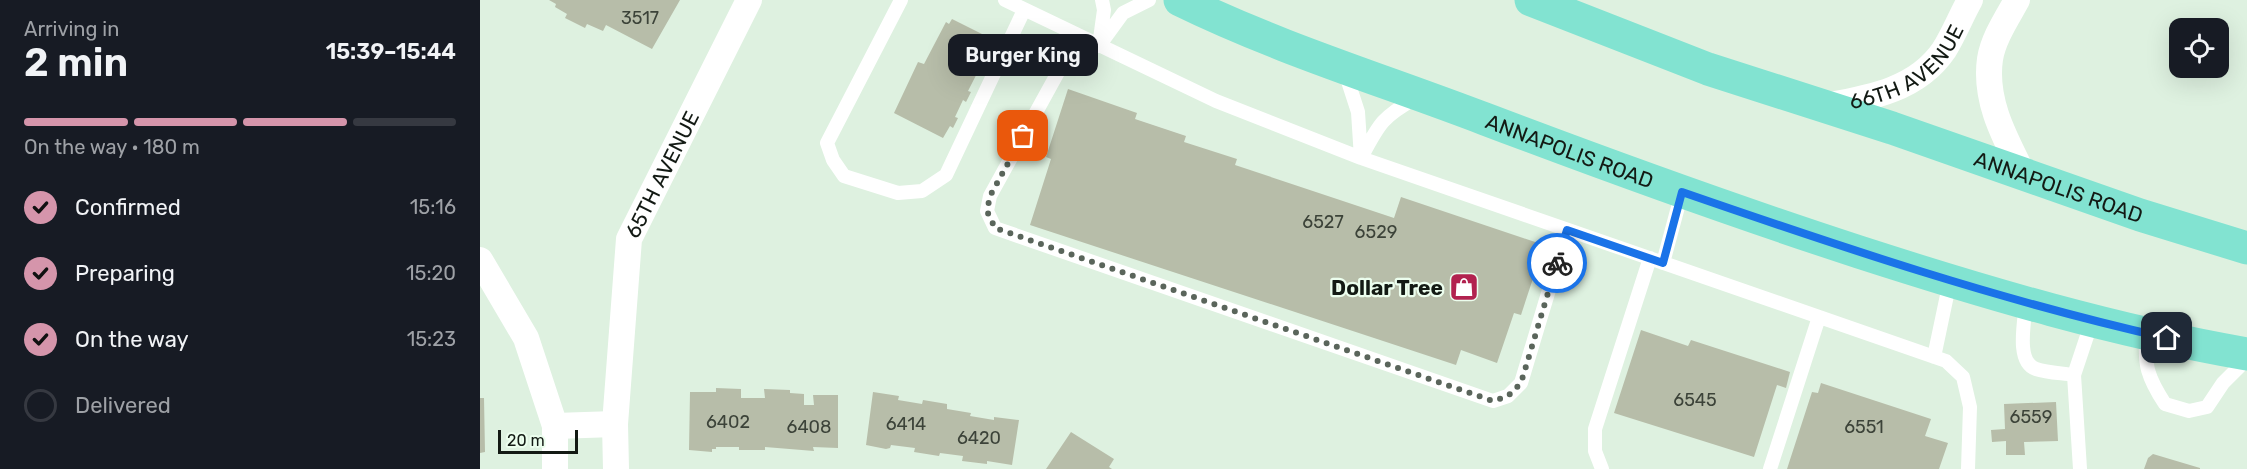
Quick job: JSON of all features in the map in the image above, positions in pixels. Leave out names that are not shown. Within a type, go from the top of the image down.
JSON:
[{"type":"main road","name":"ANNAPOLIS ROAD","points":[[1180,0],[1225,22],[1343,67],[1791,230],[1950,281],[2091,321],[2247,354]]},
{"type":"main road","name":"ANNAPOLIS ROAD","points":[[1531,0],[1708,69],[1824,106],[2140,215],[2247,248]]},
{"type":"street","name":"65TH AVENUE","points":[[616,469],[615,424],[629,239],[749,0]]},
{"type":"street","name":"66TH AVENUE","points":[[1824,106],[1872,98],[1900,87],[1924,71],[1943,51],[1970,0]]},
{"type":"street","points":[[2017,0],[2003,25],[1990,58],[1990,97],[2002,131],[2024,174]]},
{"type":"street","points":[[480,260],[526,338],[555,426],[555,469]]},
{"type":"street","points":[[555,426],[615,424]]},
{"type":"lane","points":[[901,0],[827,143],[833,160],[844,176],[898,193],[922,191],[946,175],[1024,10]]},
{"type":"lane","points":[[1005,0],[1216,101],[1361,158],[1946,361],[1963,377],[1970,407],[1968,469]]},
{"type":"lane","points":[[1099,46],[1104,10],[1102,0]]},
{"type":"lane","points":[[1099,46],[1123,13],[1149,0]]},
{"type":"lane","points":[[1078,36],[990,196],[987,211],[995,228],[1493,401],[1508,396],[1521,383],[1567,230]]},
{"type":"lane","points":[[1343,67],[1358,112],[1361,158]]},
{"type":"lane","points":[[1361,158],[1378,125],[1396,110],[1422,95]]},
{"type":"lane","points":[[1602,469],[1595,451],[1595,429],[1682,192]]},
{"type":"lane","points":[[1934,357],[1950,281]]},
{"type":"lane","points":[[2026,302],[2023,351],[2025,359],[2036,369],[2074,375]]},
{"type":"lane","points":[[1770,469],[1819,317]]},
{"type":"lane","points":[[2080,469],[2074,375],[2091,321]]},
{"type":"lane","points":[[2147,333],[2144,355],[2150,381],[2164,404],[2189,411],[2207,407],[2223,383],[2247,359]]},
{"type":"building","points":[[549,0],[680,0],[652,49],[606,25],[603,31],[587,24],[585,28],[565,18],[567,14],[555,7],[556,4]]},
{"type":"building","points":[[952,19],[994,40],[968,91],[971,92],[966,102],[963,100],[955,117],[958,118],[953,128],[950,126],[943,138],[894,113],[918,62],[924,64],[946,22],[949,24]]},
{"type":"building","points":[[1068,89],[1137,113],[1135,119],[1186,136],[1184,142],[1237,159],[1235,165],[1394,218],[1401,197],[1544,245],[1521,315],[1514,313],[1497,363],[1461,350],[1456,365],[1030,225],[1051,159],[1046,157]]},
{"type":"building","points":[[1641,330],[1688,346],[1691,340],[1790,372],[1786,388],[1777,385],[1754,457],[1614,413]]},
{"type":"building","points":[[1821,383],[1931,419],[1925,436],[1948,443],[1939,469],[1787,469],[1812,392],[1818,393]]},
{"type":"building","points":[[716,388],[741,389],[741,398],[765,398],[764,389],[790,390],[790,393],[804,394],[804,405],[814,405],[813,395],[838,395],[838,448],[813,447],[814,451],[765,447],[765,450],[716,447],[712,449],[712,452],[689,450],[690,392],[716,392]]},
{"type":"building","points":[[873,392],[899,396],[898,400],[922,404],[923,400],[947,404],[947,409],[971,413],[970,416],[994,420],[994,417],[1019,420],[1012,465],[987,461],[987,464],[962,461],[963,456],[940,453],[939,456],[914,452],[915,448],[891,445],[886,449],[866,445]]},
{"type":"building","points":[[480,398],[484,398],[485,452],[480,453]]},
{"type":"building","points":[[2056,402],[2058,441],[2024,442],[2025,455],[2006,455],[2006,441],[1992,442],[1991,430],[2005,429],[2004,404]]},
{"type":"building","points":[[1071,432],[1114,459],[1109,467],[1112,469],[1046,469]]},
{"type":"building","points":[[2153,454],[2200,469],[2144,469],[2148,458]]},
{"type":"way so far","points":[[1023,136],[990,196],[987,211],[995,228],[1493,401],[1508,396],[1521,383],[1557,263]]},
{"type":"place","name":"Burger King","points":[[1023,136]]},
{"type":"place","name":"Dollar Tree","points":[[1464,287]]},
{"type":"route","points":[[1557,263],[1567,230],[1663,263],[1682,192],[1933,276],[2091,321],[2167,338]]}]
